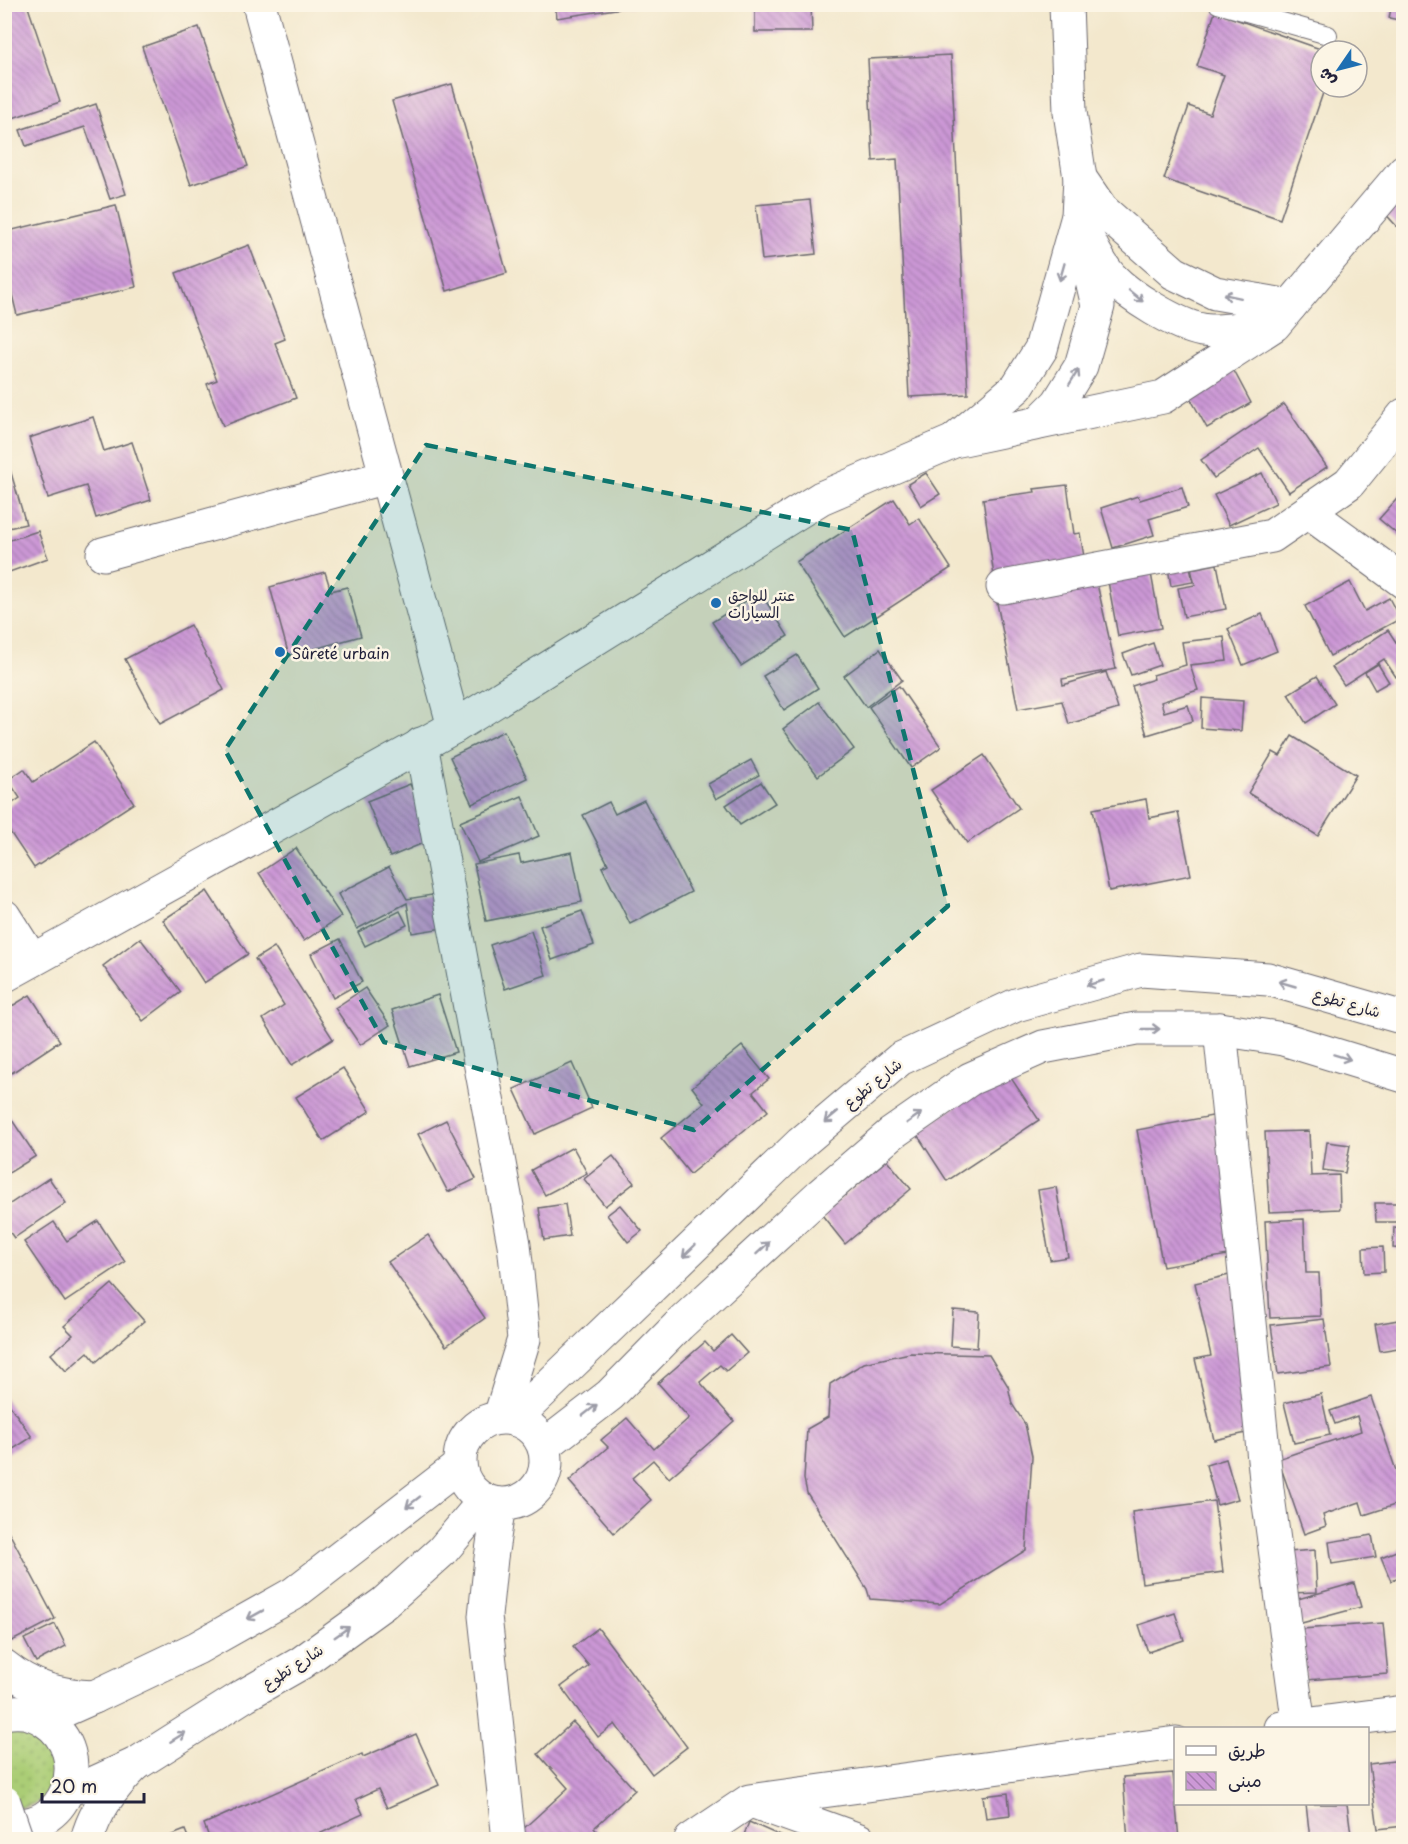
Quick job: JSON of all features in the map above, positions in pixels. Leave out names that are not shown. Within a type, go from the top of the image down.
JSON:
[{"type":"main road","points":[[259,4],[454,726]]},
{"type":"main road","points":[[954,441],[1017,387],[1041,349],[1078,216],[1080,178],[1070,112],[1066,4]]},
{"type":"main road","points":[[4,916],[18,968],[454,726],[821,498],[954,441],[1162,397],[1282,315],[1404,171]]},
{"type":"main road","points":[[1080,178],[1102,210],[1174,273],[1215,293],[1282,315]]},
{"type":"main road","points":[[1078,216],[1095,252],[1112,277],[1144,303],[1169,317],[1203,331],[1282,315]]},
{"type":"main road","points":[[1038,423],[1058,403],[1081,366],[1098,306],[1078,216]]},
{"type":"main road","points":[[1003,587],[1272,536],[1349,483],[1404,414]]},
{"type":"main road","points":[[103,554],[386,477]]},
{"type":"main road","points":[[1308,512],[1404,582]]},
{"type":"main road","points":[[421,744],[514,1244],[524,1339],[507,1418]]},
{"type":"main road","name":"شارع تطوع","points":[[507,1418],[801,1143],[900,1059],[1016,1005],[1141,970],[1268,979],[1404,1018]]},
{"type":"main road","points":[[544,1446],[610,1395],[679,1324],[820,1195],[891,1134],[970,1079],[1043,1047],[1136,1029],[1220,1029],[1283,1039],[1404,1076]]},
{"type":"main road","points":[[1220,1029],[1290,1727],[1404,1712]]},
{"type":"main road","points":[[507,1418],[527,1425],[537,1434],[544,1446],[546,1460],[544,1474],[538,1487],[528,1497],[514,1503],[492,1502],[473,1492],[464,1480],[459,1466],[460,1451],[465,1438],[486,1420],[507,1418]]},
{"type":"main road","points":[[15,1706],[67,1709],[197,1648],[293,1594],[459,1466]]},
{"type":"main road","points":[[492,1502],[491,1558],[485,1616],[509,1839]]},
{"type":"main road","name":"شارع تطوع","points":[[68,1790],[92,1784],[136,1764],[245,1695],[301,1663],[384,1603],[492,1502]]},
{"type":"main road","points":[[4,1666],[43,1689],[60,1694],[94,1697]]},
{"type":"main road","points":[[4,1823],[12,1825],[28,1823],[44,1817],[58,1807],[68,1790],[73,1766],[68,1744],[55,1726],[15,1706]]},
{"type":"main road","points":[[691,1839],[749,1801],[1174,1743]]},
{"type":"main road","points":[[87,1839],[104,1802],[136,1764]]},
{"type":"main road","points":[[68,1790],[77,1839]]},
{"type":"main road","points":[[749,1801],[859,1839]]},
{"type":"main road","points":[[4,1802],[17,1839]]},
{"type":"lane","points":[[1218,4],[1328,35]]},
{"type":"highlighted area","points":[[426,445],[852,530],[948,906],[694,1130],[384,1042],[225,750]]},
{"type":"green space","points":[[19,1729],[37,1737],[49,1749],[55,1763],[55,1777],[50,1790],[40,1800],[25,1807],[5,1807],[5,1731]]},
{"type":"building","points":[[4,4],[27,4],[60,102],[4,121]]},
{"type":"building","points":[[555,4],[635,4],[635,6],[557,18]]},
{"type":"building","points":[[755,4],[811,4],[812,32],[755,32]]},
{"type":"building","points":[[1392,4],[1404,4],[1404,21],[1389,18]]},
{"type":"building","points":[[1215,12],[1309,45],[1309,99],[1321,99],[1280,219],[1164,179],[1189,106],[1210,114],[1224,75],[1197,66]]},
{"type":"building","points":[[199,27],[248,166],[191,185],[142,47]]},
{"type":"building","points":[[951,55],[968,394],[909,397],[897,159],[873,161],[868,59]]},
{"type":"building","points":[[452,84],[507,273],[447,291],[392,101]]},
{"type":"building","points":[[96,104],[126,194],[110,199],[85,127],[26,146],[20,130]]},
{"type":"building","points":[[1404,185],[1404,234],[1379,207]]},
{"type":"building","points":[[810,200],[816,254],[762,260],[756,205]]},
{"type":"building","points":[[116,205],[136,287],[17,315],[4,262],[4,232]]},
{"type":"building","points":[[249,245],[285,339],[275,343],[296,398],[223,426],[207,384],[217,380],[176,273]]},
{"type":"building","points":[[1233,369],[1251,403],[1207,428],[1188,394]]},
{"type":"building","points":[[1284,404],[1327,467],[1289,492],[1259,448],[1214,478],[1201,460]]},
{"type":"building","points":[[93,417],[104,451],[132,442],[151,500],[96,518],[86,486],[48,498],[29,438]]},
{"type":"building","points":[[4,449],[26,524],[4,529]]},
{"type":"building","points":[[926,473],[940,494],[921,506],[908,484]]},
{"type":"building","points":[[1262,473],[1276,503],[1229,525],[1214,495]]},
{"type":"building","points":[[1067,485],[1074,534],[1080,533],[1085,563],[994,576],[983,499]]},
{"type":"building","points":[[1182,487],[1188,507],[1149,519],[1154,535],[1113,548],[1101,508],[1138,496],[1140,500]]},
{"type":"building","points":[[1404,491],[1404,540],[1379,519]]},
{"type":"building","points":[[894,499],[910,524],[919,518],[951,568],[845,637],[796,562]]},
{"type":"building","points":[[38,531],[48,558],[4,574],[4,542]]},
{"type":"building","points":[[1148,557],[1161,628],[1118,636],[1105,565]]},
{"type":"building","points":[[1188,557],[1193,582],[1171,586],[1167,561]]},
{"type":"building","points":[[1217,564],[1226,609],[1184,617],[1178,588],[1195,585],[1191,569]]},
{"type":"building","points":[[325,572],[331,591],[347,587],[361,636],[289,656],[270,587]]},
{"type":"building","points":[[1096,579],[1116,669],[1062,679],[1063,685],[1106,672],[1118,709],[1069,724],[1062,701],[1018,709],[996,598]]},
{"type":"building","points":[[1350,582],[1365,611],[1389,598],[1400,619],[1330,656],[1305,606]]},
{"type":"building","points":[[760,592],[788,636],[741,666],[712,622]]},
{"type":"building","points":[[1262,614],[1277,651],[1243,665],[1228,629]]},
{"type":"building","points":[[190,625],[224,690],[160,724],[125,659]]},
{"type":"building","points":[[1388,630],[1404,654],[1404,672],[1396,677],[1384,659],[1344,685],[1332,667]]},
{"type":"building","points":[[1224,637],[1227,661],[1190,665],[1198,690],[1161,702],[1164,712],[1188,705],[1193,721],[1147,735],[1132,686],[1154,679],[1153,675],[1186,665],[1182,642]]},
{"type":"building","points":[[1153,643],[1160,665],[1131,675],[1123,654]]},
{"type":"building","points":[[880,649],[902,680],[866,707],[844,676]]},
{"type":"building","points":[[797,655],[818,688],[784,710],[763,676]]},
{"type":"building","points":[[1378,664],[1389,682],[1375,690],[1365,672]]},
{"type":"building","points":[[1317,676],[1335,704],[1306,723],[1288,694]]},
{"type":"building","points":[[899,686],[941,747],[911,768],[869,707]]},
{"type":"building","points":[[1202,698],[1243,701],[1241,731],[1201,728]]},
{"type":"building","points":[[819,702],[854,749],[818,776],[783,729]]},
{"type":"building","points":[[504,731],[527,778],[472,804],[450,757]]},
{"type":"building","points":[[1292,736],[1356,775],[1318,836],[1248,793],[1273,752],[1280,756]]},
{"type":"building","points":[[94,742],[134,803],[34,868],[4,823],[4,809],[20,798],[8,780],[24,769],[33,782]]},
{"type":"building","points":[[984,755],[1019,808],[967,843],[931,790]]},
{"type":"building","points":[[751,760],[759,775],[716,799],[708,784]]},
{"type":"building","points":[[761,782],[775,803],[740,825],[726,805]]},
{"type":"building","points":[[410,784],[433,839],[390,857],[367,801]]},
{"type":"building","points":[[522,796],[539,836],[478,862],[460,822]]},
{"type":"building","points":[[1146,799],[1149,818],[1178,812],[1191,875],[1109,891],[1093,809]]},
{"type":"building","points":[[644,800],[691,892],[630,924],[602,867],[608,864],[583,815],[609,802],[615,814]]},
{"type":"building","points":[[296,848],[341,916],[304,941],[259,873]]},
{"type":"building","points":[[572,852],[582,902],[486,921],[474,864],[519,855],[521,863]]},
{"type":"building","points":[[389,867],[407,899],[438,894],[444,928],[412,933],[407,903],[357,929],[338,894]]},
{"type":"building","points":[[207,891],[248,954],[204,983],[163,920]]},
{"type":"building","points":[[400,911],[407,925],[365,946],[358,932]]},
{"type":"building","points":[[582,911],[594,945],[552,960],[540,926]]},
{"type":"building","points":[[531,931],[546,975],[505,989],[490,945]]},
{"type":"building","points":[[140,938],[181,992],[143,1021],[103,966]]},
{"type":"building","points":[[340,939],[362,982],[333,998],[311,954]]},
{"type":"building","points":[[274,947],[333,1039],[292,1065],[263,1019],[284,1005],[255,959]]},
{"type":"building","points":[[365,988],[390,1025],[360,1045],[335,1008]]},
{"type":"building","points":[[30,995],[60,1041],[4,1078],[4,1011]]},
{"type":"building","points":[[438,995],[456,1052],[410,1066],[392,1010]]},
{"type":"building","points":[[742,1046],[769,1079],[753,1092],[768,1111],[690,1174],[661,1138],[704,1103],[692,1087]]},
{"type":"building","points":[[572,1063],[592,1108],[535,1134],[514,1089]]},
{"type":"building","points":[[343,1068],[370,1111],[323,1141],[296,1097]]},
{"type":"building","points":[[1007,1072],[1039,1120],[947,1181],[916,1133]]},
{"type":"building","points":[[4,1108],[36,1156],[4,1176]]},
{"type":"building","points":[[1217,1115],[1244,1252],[1163,1267],[1137,1130]]},
{"type":"building","points":[[446,1120],[476,1179],[448,1192],[418,1134]]},
{"type":"building","points":[[1309,1131],[1311,1176],[1339,1175],[1340,1209],[1269,1212],[1265,1132]]},
{"type":"building","points":[[1327,1142],[1350,1145],[1345,1173],[1323,1170]]},
{"type":"building","points":[[573,1147],[587,1173],[545,1195],[531,1170]]},
{"type":"building","points":[[613,1156],[634,1183],[605,1206],[584,1179]]},
{"type":"building","points":[[887,1160],[911,1189],[845,1244],[822,1215]]},
{"type":"building","points":[[49,1178],[66,1203],[14,1238],[4,1224],[4,1208]]},
{"type":"building","points":[[1056,1187],[1068,1257],[1050,1260],[1038,1190]]},
{"type":"building","points":[[1375,1203],[1399,1203],[1400,1222],[1376,1222]]},
{"type":"building","points":[[565,1204],[570,1236],[544,1240],[539,1208]]},
{"type":"building","points":[[620,1205],[642,1231],[628,1242],[607,1215]]},
{"type":"building","points":[[1304,1219],[1306,1273],[1319,1273],[1321,1316],[1270,1318],[1265,1221]]},
{"type":"building","points":[[98,1221],[125,1262],[65,1302],[24,1242],[54,1222],[67,1241]]},
{"type":"building","points":[[1394,1227],[1404,1228],[1404,1249],[1393,1248]]},
{"type":"building","points":[[428,1235],[485,1318],[446,1346],[388,1262]]},
{"type":"building","points":[[1383,1247],[1384,1272],[1364,1273],[1363,1248]]},
{"type":"building","points":[[1238,1273],[1250,1325],[1233,1329],[1265,1429],[1214,1440],[1195,1359],[1211,1356],[1195,1283]]},
{"type":"building","points":[[112,1284],[144,1321],[96,1362],[88,1352],[66,1371],[51,1354],[73,1335],[64,1326]]},
{"type":"building","points":[[953,1310],[979,1312],[977,1348],[951,1346]]},
{"type":"building","points":[[1324,1319],[1331,1367],[1278,1374],[1271,1325]]},
{"type":"building","points":[[1404,1319],[1404,1347],[1380,1351],[1375,1324]]},
{"type":"building","points":[[731,1335],[747,1353],[726,1371],[720,1365],[700,1382],[734,1421],[669,1478],[653,1460],[632,1478],[651,1500],[614,1533],[569,1481],[608,1447],[601,1440],[627,1418],[654,1449],[689,1418],[658,1383],[705,1342],[713,1351]]},
{"type":"building","points":[[910,1353],[989,1355],[1008,1386],[1012,1404],[1025,1424],[1032,1456],[1026,1550],[940,1604],[870,1599],[867,1589],[807,1493],[804,1479],[807,1429],[828,1417],[830,1384],[864,1363]]},
{"type":"building","points":[[1321,1394],[1330,1435],[1294,1443],[1284,1403]]},
{"type":"building","points":[[4,1397],[32,1437],[4,1455]]},
{"type":"building","points":[[1371,1397],[1404,1494],[1404,1502],[1364,1515],[1360,1502],[1323,1515],[1326,1526],[1304,1534],[1278,1459],[1361,1431],[1357,1416],[1335,1424],[1330,1411]]},
{"type":"building","points":[[1226,1459],[1238,1499],[1217,1505],[1206,1465]]},
{"type":"building","points":[[1214,1501],[1223,1572],[1142,1583],[1132,1512]]},
{"type":"building","points":[[4,1523],[55,1619],[12,1641],[4,1626]]},
{"type":"building","points":[[1372,1535],[1376,1557],[1332,1564],[1329,1542]]},
{"type":"building","points":[[1404,1548],[1404,1576],[1391,1581],[1381,1557]]},
{"type":"building","points":[[1315,1550],[1317,1592],[1290,1593],[1288,1552]]},
{"type":"building","points":[[1354,1583],[1361,1607],[1298,1624],[1291,1601]]},
{"type":"building","points":[[1175,1613],[1184,1640],[1148,1652],[1139,1625]]},
{"type":"building","points":[[1383,1623],[1388,1674],[1306,1680],[1302,1629]]},
{"type":"building","points":[[55,1624],[66,1646],[36,1662],[24,1639]]},
{"type":"building","points":[[598,1628],[687,1747],[652,1774],[615,1724],[598,1737],[561,1687],[589,1666],[573,1647]]},
{"type":"building","points":[[573,1722],[635,1790],[594,1828],[604,1840],[530,1840],[522,1830],[568,1788],[538,1754]]},
{"type":"building","points":[[416,1734],[439,1785],[387,1808],[378,1789],[356,1799],[363,1814],[306,1840],[210,1840],[204,1824],[362,1754],[363,1757]]},
{"type":"building","points":[[1402,1760],[1404,1826],[1378,1829],[1369,1764]]},
{"type":"building","points":[[1173,1773],[1174,1805],[1176,1805],[1179,1840],[1128,1840],[1123,1777]]},
{"type":"building","points":[[1008,1793],[1010,1815],[986,1818],[983,1796]]},
{"type":"building","points":[[1306,1805],[1347,1805],[1351,1834],[1310,1839]]},
{"type":"building","points":[[749,1822],[783,1837],[781,1840],[742,1840]]},
{"type":"building","points":[[185,1830],[189,1840],[162,1840],[162,1839]]},
{"type":"place","name":"عنتر للواحق السيارات","points":[[716,603]]},
{"type":"place","name":"Sûreté urbain","points":[[280,652]]}]
